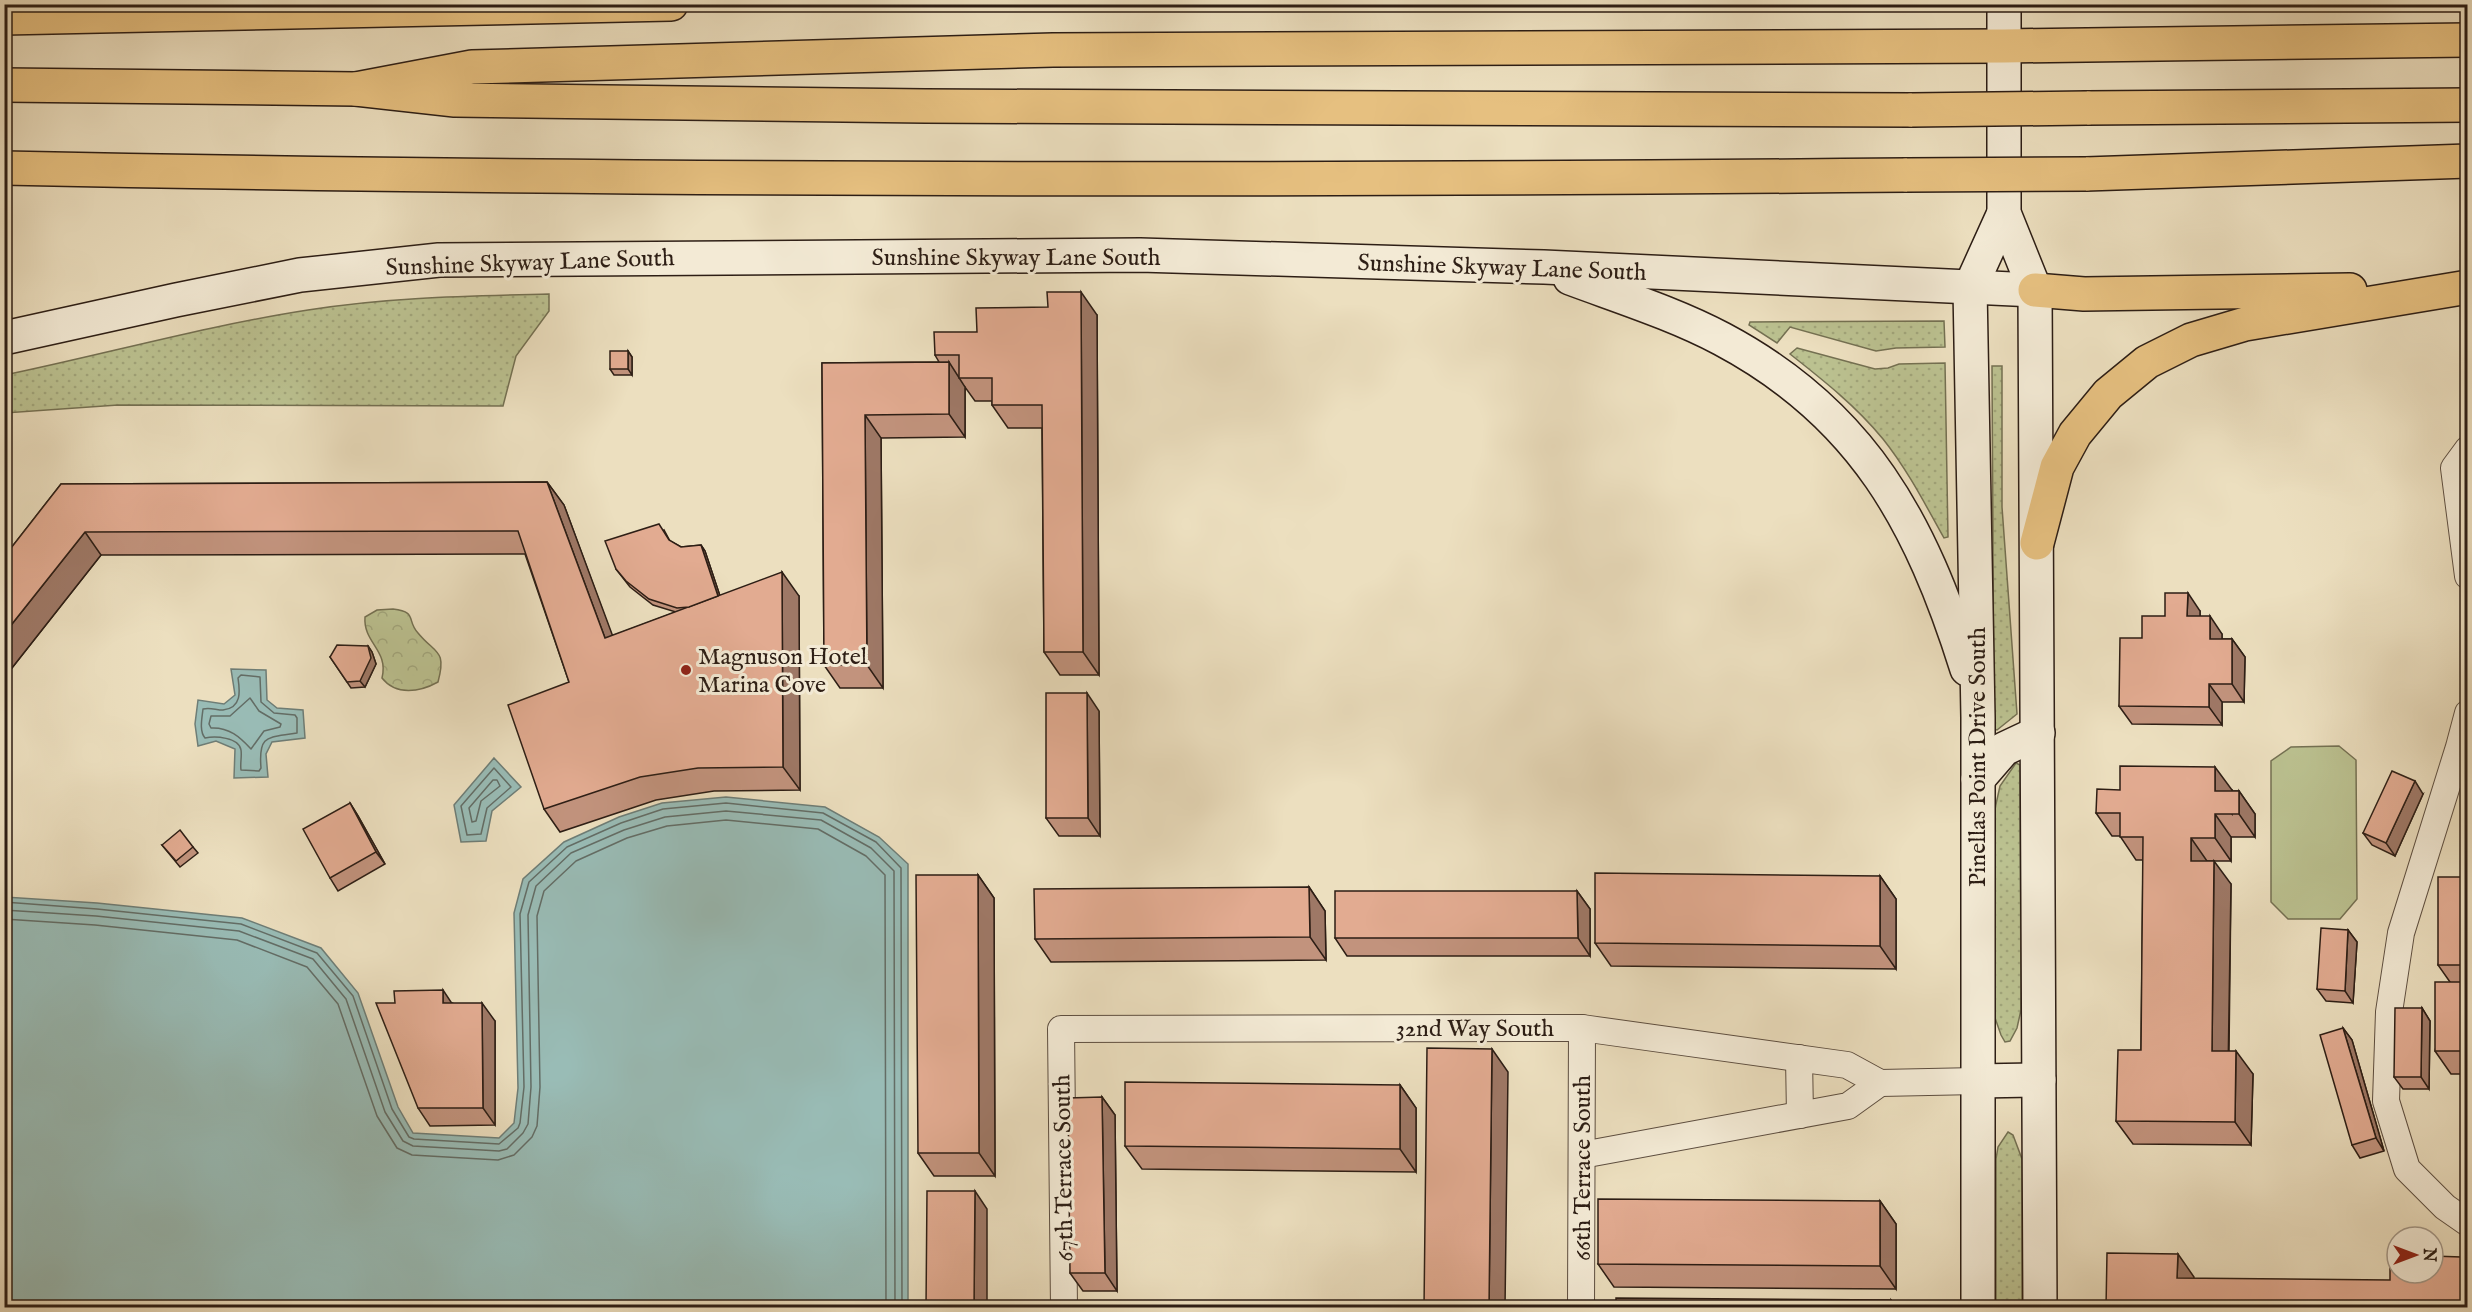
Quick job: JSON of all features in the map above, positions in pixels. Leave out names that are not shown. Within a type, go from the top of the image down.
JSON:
[{"type":"highway","points":[[4,18],[671,4]]},
{"type":"highway","points":[[356,89],[472,67],[1029,51],[2004,46],[2468,40]]},
{"type":"highway","points":[[4,85],[356,89],[455,100],[890,106],[1912,110],[2468,105]]},
{"type":"highway","points":[[4,168],[364,175],[1389,180],[2086,174],[2468,162]]},
{"type":"highway","points":[[2035,290],[2084,294],[2465,287]]},
{"type":"highway","points":[[2037,543],[2057,467],[2075,434],[2108,394],[2147,362],[2191,340],[2245,324],[2465,287]]},
{"type":"street","name":"Pinellas Point Drive South","points":[[2004,4],[2004,213],[2035,290],[2040,1308]]},
{"type":"street","name":"Pinellas Point Drive South","points":[[1978,1308],[1978,717],[1970,288],[2004,213]]},
{"type":"street","name":"Sunshine Skyway Lane South","points":[[4,338],[300,275],[439,260],[1140,255],[1544,267],[2035,290]]},
{"type":"street","points":[[1544,267],[1721,338],[1789,384],[1847,435],[1884,481],[1909,522],[1928,560],[1956,634],[1978,717]]},
{"type":"street","points":[[2468,449],[2454,468],[2468,576]]},
{"type":"street","points":[[2468,713],[2401,933],[2389,1012],[2386,1101],[2408,1169],[2445,1207],[2468,1223]]},
{"type":"street","points":[[1978,779],[2004,749],[2038,733]]},
{"type":"street","name":"32nd Way South","points":[[1061,1029],[1582,1028],[1847,1065],[1880,1083],[1977,1081]]},
{"type":"street","name":"66th Terrace South","points":[[1581,1308],[1582,1028]]},
{"type":"street","name":"67th Terrace South","points":[[1061,1029],[1064,1308]]},
{"type":"street","points":[[1799,1058],[1800,1115]]},
{"type":"street","points":[[1977,1081],[2039,1080]]},
{"type":"street","points":[[1582,1155],[1848,1106],[1880,1083]]},
{"type":"green space","points":[[549,294],[549,311],[516,356],[503,406],[118,405],[5,413],[5,375],[193,332],[368,302]]},
{"type":"green space","points":[[1944,321],[1945,347],[1896,348],[1876,351],[1790,327],[1777,343],[1749,325],[1750,322]]},
{"type":"green space","points":[[1797,348],[1875,369],[1899,364],[1945,363],[1948,537],[1944,538],[1892,450],[1850,404],[1790,354]]},
{"type":"green space","points":[[1992,366],[2002,366],[2002,507],[2017,714],[1997,730],[1994,729]]},
{"type":"green space","points":[[393,609],[409,614],[418,633],[438,653],[441,663],[438,682],[416,690],[401,690],[394,688],[382,678],[382,660],[368,634],[365,617],[377,610]]},
{"type":"green space","points":[[2339,746],[2356,760],[2357,899],[2340,919],[2288,919],[2271,902],[2271,761],[2291,747]]},
{"type":"green space","points":[[2016,763],[2020,765],[2021,1010],[2017,1028],[2010,1041],[2005,1042],[1994,1015],[1994,813],[2000,786]]},
{"type":"green space","points":[[2008,1132],[2013,1135],[2022,1159],[2022,1307],[1996,1307],[1996,1159],[1998,1147]]},
{"type":"water","points":[[231,669],[266,670],[267,700],[277,708],[303,710],[305,738],[272,742],[266,754],[268,777],[234,778],[235,749],[216,741],[198,746],[195,724],[198,700],[224,704],[235,695]]},
{"type":"water","points":[[494,758],[521,787],[492,811],[486,841],[461,842],[454,805]]},
{"type":"water","points":[[726,797],[825,807],[879,837],[908,864],[908,1307],[5,1307],[5,897],[97,903],[242,918],[321,948],[358,993],[398,1107],[413,1133],[499,1138],[514,1123],[518,1088],[514,913],[523,879],[564,842],[619,817],[662,803]]},
{"type":"building","points":[[1047,292],[1081,292],[1083,652],[1044,652],[1042,405],[992,405],[992,378],[959,378],[959,355],[935,355],[934,332],[977,332],[976,308],[1048,307]]},
{"type":"building","points":[[610,351],[628,351],[628,369],[610,369]]},
{"type":"building","points":[[949,362],[949,414],[865,415],[867,665],[824,665],[822,363]]},
{"type":"building","name":"Magnuson Hotel Marina Cove","points":[[547,482],[605,638],[782,572],[783,767],[698,768],[640,777],[544,809],[508,705],[569,682],[518,531],[85,532],[4,634],[4,557],[61,484]]},
{"type":"building","points":[[659,524],[669,540],[681,547],[701,545],[718,596],[689,607],[677,608],[649,599],[626,581],[616,569],[605,541]]},
{"type":"building","points":[[2165,593],[2188,593],[2187,616],[2210,616],[2210,639],[2232,639],[2232,684],[2209,684],[2209,707],[2119,706],[2120,638],[2142,638],[2142,616],[2165,616]]},
{"type":"building","points":[[337,645],[368,646],[371,658],[360,681],[347,682],[330,657]]},
{"type":"building","points":[[1046,693],[1087,693],[1088,818],[1046,818]]},
{"type":"building","points":[[2120,766],[2215,767],[2215,791],[2239,791],[2239,814],[2215,814],[2215,838],[2191,838],[2191,861],[2214,861],[2212,1051],[2236,1051],[2235,1122],[2116,1121],[2118,1050],[2141,1050],[2143,837],[2120,837],[2120,813],[2096,813],[2097,789],[2120,790]]},
{"type":"building","points":[[2392,771],[2415,781],[2386,843],[2363,833]]},
{"type":"building","points":[[350,803],[376,852],[330,878],[303,829]]},
{"type":"building","points":[[180,830],[193,847],[176,861],[162,845]]},
{"type":"building","points":[[1595,873],[1880,876],[1880,946],[1595,943]]},
{"type":"building","points":[[916,875],[978,875],[979,1153],[918,1153]]},
{"type":"building","points":[[2438,877],[2468,877],[2468,965],[2438,965]]},
{"type":"building","points":[[1309,887],[1310,937],[1035,939],[1034,889]]},
{"type":"building","points":[[1335,891],[1577,891],[1578,938],[1335,938]]},
{"type":"building","points":[[2321,928],[2348,930],[2345,991],[2317,989]]},
{"type":"building","points":[[2435,982],[2468,982],[2468,1051],[2435,1051]]},
{"type":"building","points":[[443,990],[443,1003],[482,1003],[483,1108],[418,1108],[376,1003],[395,1003],[394,991]]},
{"type":"building","points":[[2395,1008],[2422,1008],[2421,1077],[2394,1077]]},
{"type":"building","points":[[2343,1028],[2376,1138],[2352,1145],[2320,1035]]},
{"type":"building","points":[[1427,1048],[1492,1049],[1489,1308],[1424,1308]]},
{"type":"building","points":[[1125,1082],[1400,1085],[1400,1149],[1125,1146]]},
{"type":"building","points":[[1102,1097],[1105,1273],[1070,1273],[1068,1098]]},
{"type":"building","points":[[927,1191],[975,1191],[974,1308],[926,1308]]},
{"type":"building","points":[[1598,1199],[1880,1201],[1880,1266],[1598,1264]]},
{"type":"building","points":[[2107,1253],[2178,1254],[2177,1278],[2385,1280],[2385,1285],[2445,1285],[2445,1256],[2461,1257],[2461,1308],[2106,1308]]},
{"type":"building","points":[[1616,1298],[1891,1300],[1891,1308],[1616,1308]]},
{"type":"place","name":"Magnuson Hotel Marina Cove","points":[[686,670]]}]
